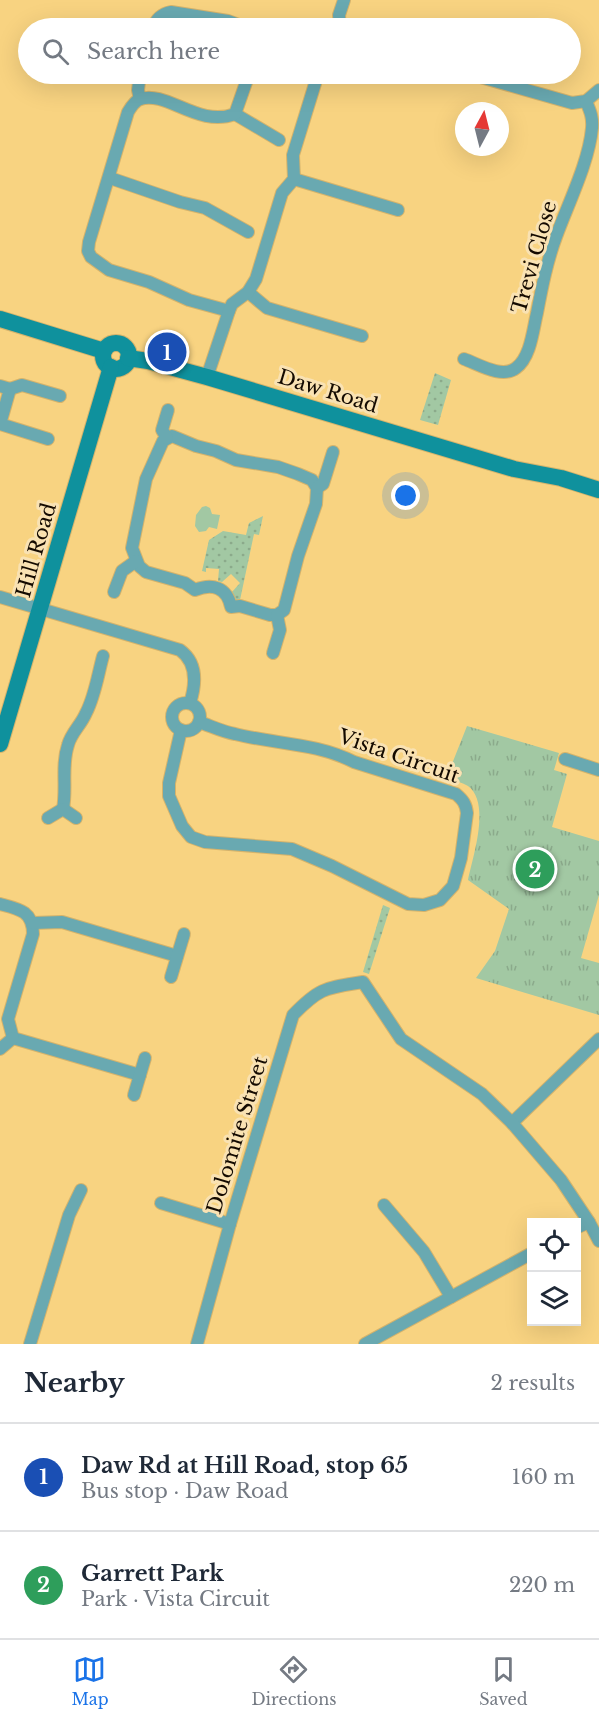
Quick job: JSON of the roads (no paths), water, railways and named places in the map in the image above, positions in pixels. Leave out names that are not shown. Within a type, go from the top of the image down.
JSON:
[{"type":"street","points":[[339,18],[344,0]]},
{"type":"street","points":[[158,18],[164,13],[171,12],[209,18]]},
{"type":"street","points":[[139,84],[140,99]]},
{"type":"street","points":[[229,311],[189,300],[149,282],[109,270],[91,257],[88,251],[128,112],[134,104],[140,99],[153,98],[214,118],[224,118],[235,114],[246,84]]},
{"type":"street","points":[[207,377],[232,304],[248,292],[256,279],[282,193],[294,179],[293,155],[315,84]]},
{"type":"street","points":[[505,84],[572,103],[586,101],[599,90]]},
{"type":"street","name":"Trevi Close","points":[[464,359],[493,371],[508,372],[516,368],[524,358],[532,338],[554,240],[581,170],[592,129],[592,114],[586,101]]},
{"type":"street","points":[[235,114],[279,140]]},
{"type":"street","points":[[110,178],[180,202],[206,208],[248,232]]},
{"type":"street","points":[[294,179],[398,210]]},
{"type":"street","points":[[248,292],[267,308],[362,336]]},
{"type":"street","name":"Daw Road","points":[[0,319],[104,351],[113,343],[121,344],[127,350],[128,358],[207,377],[514,469],[561,478],[599,490]]},
{"type":"street","points":[[104,351],[103,358],[111,367],[122,367],[128,358]]},
{"type":"street","name":"Hill Road","points":[[0,744],[111,367]]},
{"type":"street","points":[[48,439],[0,424],[5,388],[22,385],[60,396]]},
{"type":"street","points":[[167,438],[162,430],[168,410]]},
{"type":"street","points":[[178,437],[236,460],[278,467],[312,480],[317,488],[316,504],[298,556],[287,603],[284,610],[277,615],[240,606],[231,607],[230,601],[219,588],[207,585],[195,590],[185,583],[146,572],[136,561],[132,548],[146,479],[163,441],[167,438],[178,437]]},
{"type":"street","points":[[317,488],[323,484],[333,452]]},
{"type":"street","name":"Daw Road","points":[[514,469],[558,488],[599,500]]},
{"type":"street","points":[[114,592],[122,571],[136,561]]},
{"type":"street","points":[[0,597],[180,650],[187,655],[192,664],[195,678],[190,703]]},
{"type":"street","points":[[273,653],[280,630],[277,615]]},
{"type":"street","points":[[48,818],[63,809],[64,762],[68,746],[74,731],[86,714],[103,656]]},
{"type":"street","points":[[190,703],[198,709],[199,722],[189,731],[180,730],[173,724],[172,711],[178,704],[190,703]]},
{"type":"street","name":"Vista Circuit","points":[[180,730],[169,783],[170,796],[182,826],[191,837],[205,842],[292,849],[408,904],[424,905],[440,900],[453,886],[461,858],[467,813],[462,799],[456,794],[354,762],[340,754],[234,734],[199,722]]},
{"type":"street","points":[[565,759],[599,770]]},
{"type":"street","points":[[63,809],[76,818]]},
{"type":"street","points":[[0,904],[27,914],[33,923],[33,934],[8,1019],[14,1038]]},
{"type":"street","points":[[33,923],[62,922],[177,956]]},
{"type":"street","points":[[171,977],[184,934]]},
{"type":"street","name":"Dolomite Street","points":[[197,1344],[230,1224],[293,1015],[310,997],[329,987],[363,982],[401,1039],[482,1094],[512,1123]]},
{"type":"street","points":[[0,1048],[14,1038]]},
{"type":"street","points":[[14,1038],[140,1075]]},
{"type":"street","points":[[599,1039],[512,1123],[561,1180],[599,1240]]},
{"type":"street","points":[[134,1095],[145,1058]]},
{"type":"street","points":[[30,1344],[69,1215],[81,1190]]},
{"type":"street","points":[[161,1203],[230,1224]]},
{"type":"street","points":[[384,1205],[424,1252],[451,1297]]},
{"type":"street","points":[[581,1226],[589,1222]]},
{"type":"street","points":[[365,1344],[527,1255]]},
{"type":"place","name":"Daw Rd at Hill Road, stop 65","points":[[167,352]]},
{"type":"place","name":"Garrett Park","points":[[535,869]]}]
